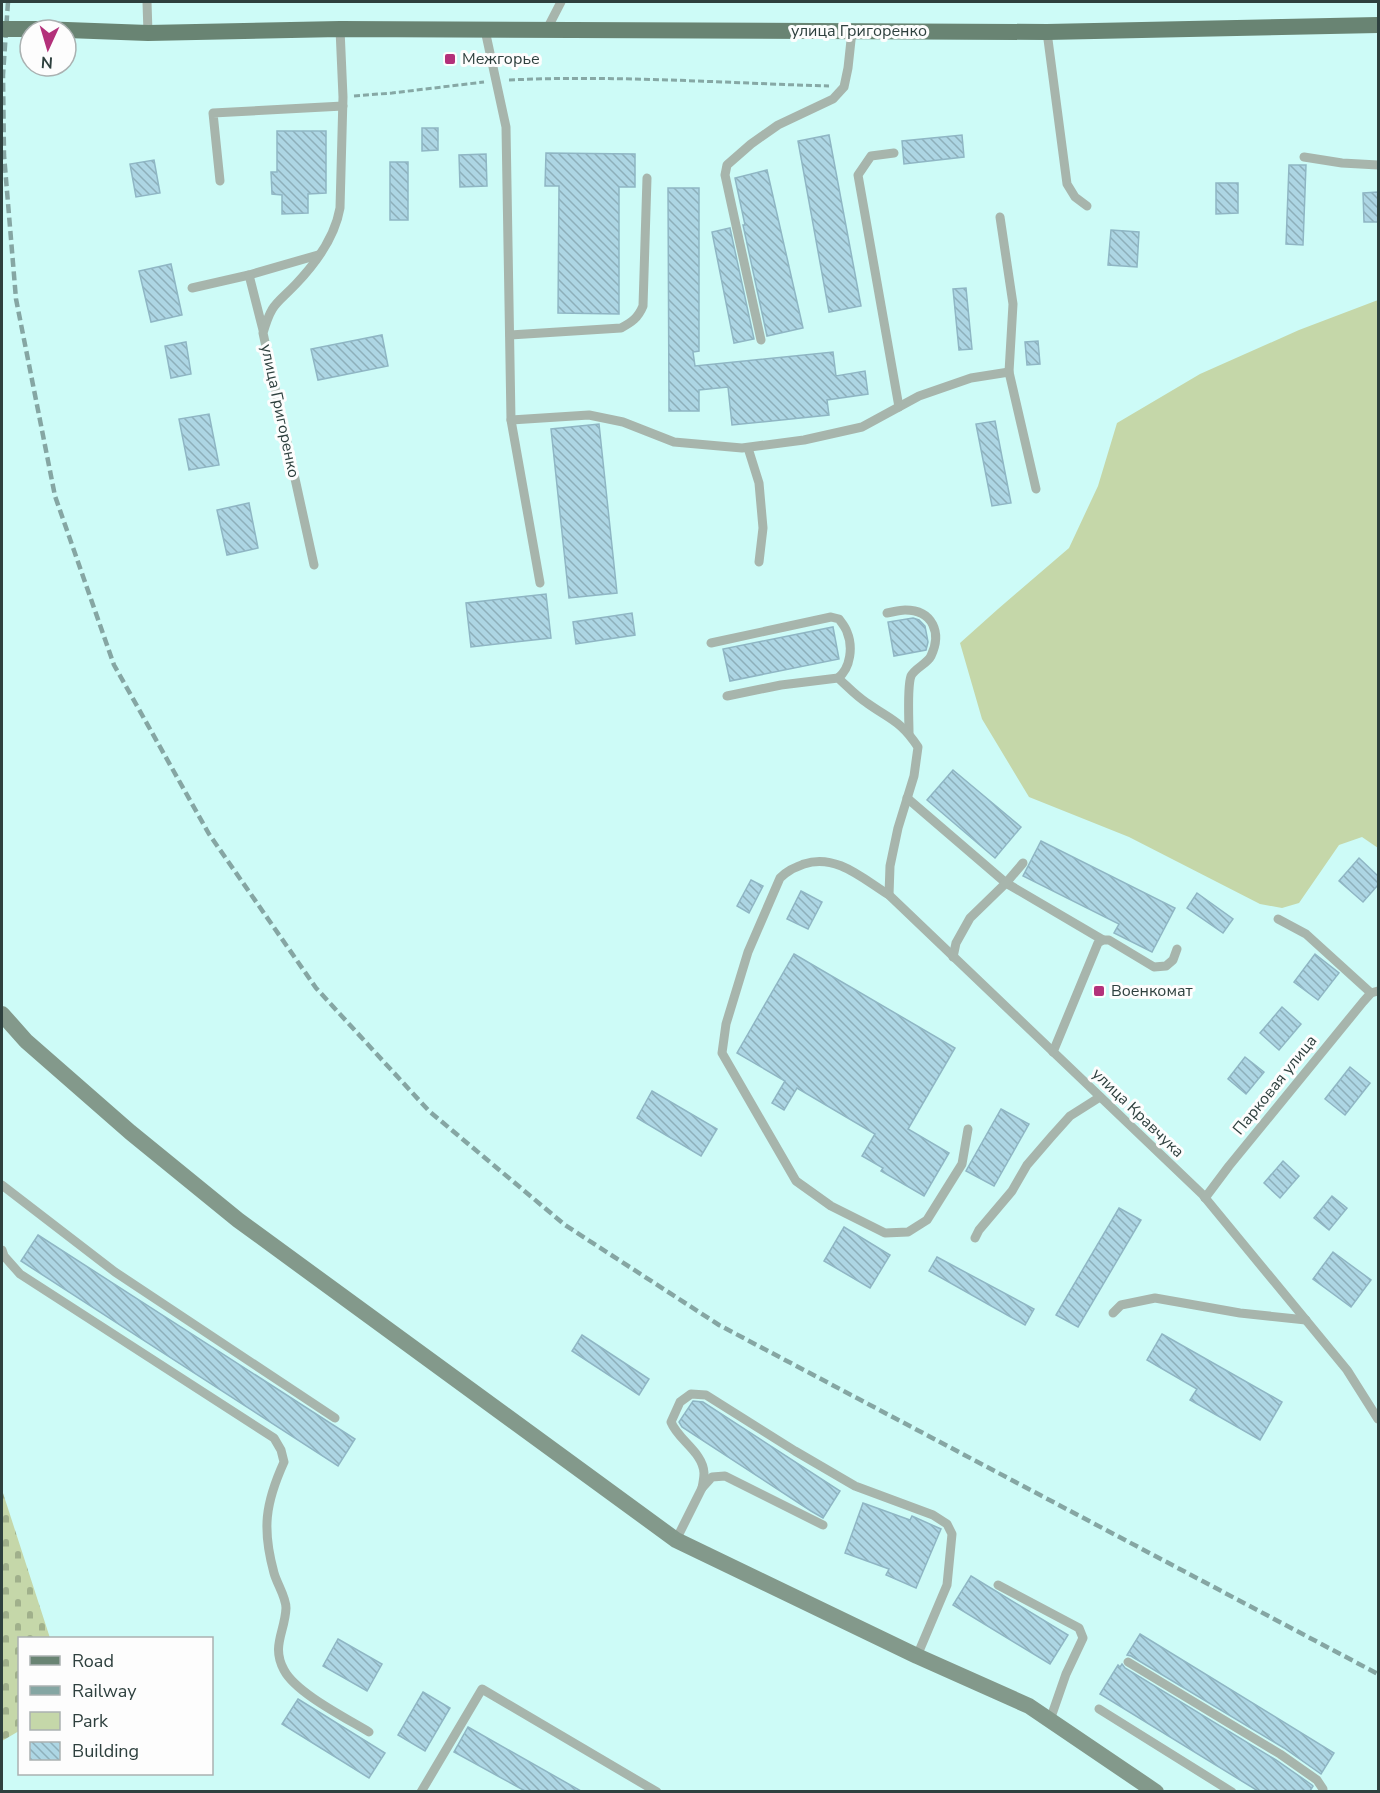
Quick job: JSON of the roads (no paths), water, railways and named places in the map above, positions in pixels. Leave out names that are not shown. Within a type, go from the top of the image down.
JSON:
[{"type":"main road","name":"улица Григоренко","points":[[78,30],[148,33],[340,29],[1047,32],[1378,25]]},
{"type":"main road","name":"улица Григоренко","points":[[2,29],[18,29]]},
{"type":"main road","points":[[2,1014],[26,1041],[130,1132],[238,1220],[676,1540],[918,1656],[1029,1706],[1156,1791]]},
{"type":"lane","points":[[147,2],[148,33]]},
{"type":"lane","points":[[546,31],[561,2]]},
{"type":"lane","name":"улица Григоренко","points":[[314,565],[263,333],[269,313],[276,301],[296,284],[331,237],[338,222],[343,101],[340,29]]},
{"type":"lane","points":[[485,30],[506,127],[511,420],[540,583]]},
{"type":"lane","points":[[761,340],[725,175],[727,165],[778,125],[833,99],[844,87],[852,31]]},
{"type":"lane","points":[[1047,32],[1068,184],[1076,197],[1087,206]]},
{"type":"lane","points":[[220,181],[213,113],[343,101]]},
{"type":"lane","points":[[894,153],[871,156],[858,175],[899,407]]},
{"type":"lane","points":[[1304,158],[1342,164],[1378,165]]},
{"type":"lane","points":[[510,335],[621,328],[640,314],[643,306],[647,178]]},
{"type":"lane","points":[[1000,217],[1013,304],[1010,372],[1036,489]]},
{"type":"lane","points":[[192,288],[249,275],[318,255]]},
{"type":"lane","points":[[249,275],[263,333]]},
{"type":"lane","points":[[511,420],[589,415],[623,422],[674,442],[748,447],[804,440],[861,428],[919,396],[971,378],[1010,372]]},
{"type":"lane","points":[[748,447],[759,483],[763,528],[759,562]]},
{"type":"lane","points":[[887,613],[905,610],[922,613],[932,622],[936,633],[930,659],[912,676],[909,733]]},
{"type":"lane","points":[[711,643],[831,617],[839,619],[847,632],[850,653],[842,675],[837,678],[781,685],[727,696]]},
{"type":"lane","points":[[837,678],[866,702],[897,721],[918,747],[914,776],[890,866],[889,896]]},
{"type":"lane","points":[[907,798],[1006,883],[1103,939],[1109,940],[1154,967],[1166,966],[1173,960],[1177,949]]},
{"type":"lane","name":"улица Кравчука","points":[[968,1129],[962,1164],[927,1220],[908,1232],[885,1233],[831,1206],[796,1181],[722,1053],[726,1024],[748,952],[780,878],[788,870],[816,860],[841,865],[889,896],[1205,1198],[1347,1370],[1378,1419]]},
{"type":"lane","points":[[953,957],[956,943],[970,918],[1023,863]]},
{"type":"lane","points":[[1278,919],[1306,934],[1375,992]]},
{"type":"lane","points":[[1053,1052],[1094,951],[1103,939]]},
{"type":"lane","name":"Парковая улица","points":[[1205,1198],[1237,1156],[1375,992]]},
{"type":"lane","points":[[975,1238],[979,1230],[1012,1191],[1027,1166],[1052,1136],[1070,1116],[1100,1097]]},
{"type":"lane","points":[[2,1185],[115,1272],[335,1418]]},
{"type":"lane","points":[[2,1250],[4,1256],[20,1274],[274,1438],[281,1450],[284,1462],[266,1512],[267,1546],[274,1575],[286,1605],[277,1651],[284,1671],[299,1688],[369,1732]]},
{"type":"lane","points":[[1113,1313],[1121,1305],[1155,1298],[1306,1320]]},
{"type":"lane","points":[[702,1488],[704,1472],[698,1456],[675,1432],[670,1422],[680,1402],[691,1394],[706,1395],[855,1486],[933,1515],[947,1524],[952,1534],[946,1585],[918,1656]]},
{"type":"lane","points":[[676,1540],[702,1488],[712,1477],[725,1476],[823,1525]]},
{"type":"lane","points":[[998,1585],[1079,1628],[1083,1638],[1066,1674],[1050,1720]]},
{"type":"lane","points":[[1128,1662],[1280,1754],[1317,1780],[1323,1791]]},
{"type":"lane","points":[[422,1791],[482,1689],[657,1791]]},
{"type":"lane","points":[[1099,1709],[1232,1791]]},
{"type":"railway","points":[[8,2],[3,75],[4,155],[16,299],[55,496],[114,665],[209,834],[316,988],[429,1111],[565,1225],[719,1325],[1378,1674]]},
{"type":"place","name":"Межгорье","points":[[450,59]]},
{"type":"place","name":"Военкомат","points":[[1099,991]]}]
